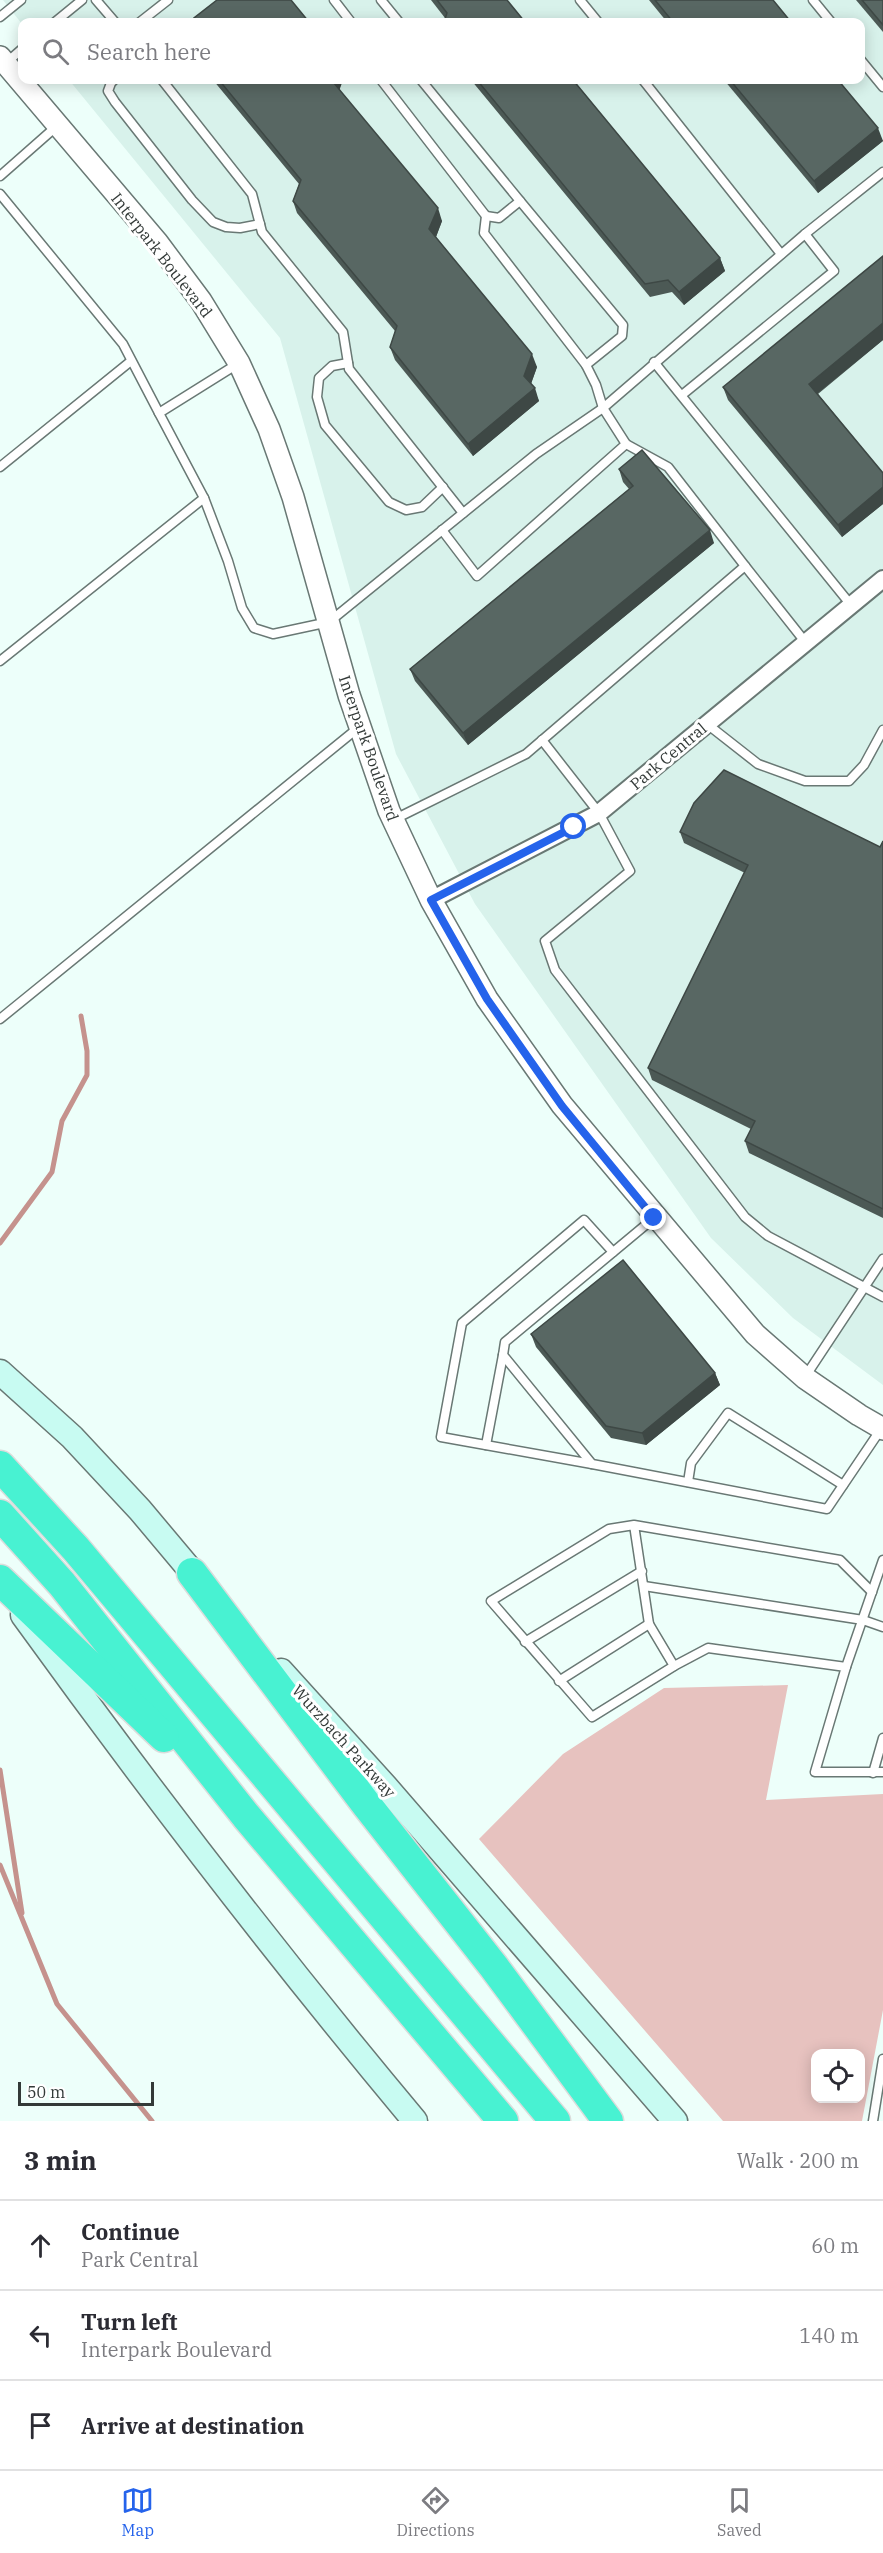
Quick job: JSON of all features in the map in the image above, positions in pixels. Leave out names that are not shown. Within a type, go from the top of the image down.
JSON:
[{"type":"highway","points":[[0,1466],[76,1549],[555,2121]]},
{"type":"highway","points":[[0,1515],[62,1584],[246,1816],[503,2121]]},
{"type":"highway","points":[[192,1573],[359,1795],[494,1967],[608,2121]]},
{"type":"highway","points":[[0,1582],[246,1816]]},
{"type":"main road","name":"Wurzbach Parkway","points":[[0,1372],[72,1437],[140,1510],[192,1573],[386,1787],[675,2121]]},
{"type":"main road","points":[[0,1582],[92,1709],[310,1995],[415,2121]]},
{"type":"street","name":"Interpark Boulevard","points":[[3,60],[18,78]]},
{"type":"street","name":"Interpark Boulevard","points":[[23,84],[170,259],[201,301],[239,363],[269,429],[285,474],[360,726],[393,820],[431,900],[487,999],[562,1106],[654,1218],[755,1334],[805,1378],[882,1429]]},
{"type":"street","name":"Park Central","points":[[431,900],[599,813],[883,579]]},
{"type":"lane","points":[[0,17],[21,0]]},
{"type":"lane","points":[[60,18],[82,0]]},
{"type":"lane","points":[[96,0],[112,18]]},
{"type":"lane","points":[[145,18],[168,0]]},
{"type":"lane","points":[[334,0],[348,18]]},
{"type":"lane","points":[[381,0],[396,18]]},
{"type":"lane","points":[[580,0],[595,18]]},
{"type":"lane","points":[[813,0],[828,18]]},
{"type":"lane","points":[[3,60],[18,51]]},
{"type":"lane","points":[[865,64],[883,87]]},
{"type":"lane","points":[[111,84],[108,91],[115,102],[192,200],[213,222],[226,227],[240,228],[260,224]]},
{"type":"lane","points":[[165,84],[252,194],[262,232],[343,332],[349,369],[463,513]]},
{"type":"lane","points":[[384,84],[486,216],[499,218],[520,201]]},
{"type":"lane","points":[[424,84],[623,325],[622,336],[586,365]]},
{"type":"lane","points":[[646,84],[781,254]]},
{"type":"lane","points":[[0,176],[58,125]]},
{"type":"lane","points":[[0,194],[123,344],[204,498],[228,561],[242,608],[254,628],[273,634],[329,622],[536,454],[603,408],[781,254],[883,172]]},
{"type":"lane","points":[[486,216],[484,233],[586,365],[596,385],[603,408],[626,444],[668,467],[806,642]]},
{"type":"lane","points":[[682,395],[834,271],[805,234]]},
{"type":"lane","points":[[0,467],[131,361]]},
{"type":"lane","points":[[654,362],[851,605]]},
{"type":"lane","points":[[159,413],[239,363]]},
{"type":"lane","points":[[348,363],[332,366],[319,378],[317,397],[325,424],[389,502],[406,510],[422,507],[443,487]]},
{"type":"lane","points":[[442,530],[477,576],[626,444]]},
{"type":"lane","points":[[0,662],[204,498]]},
{"type":"lane","points":[[393,820],[526,754],[745,566]]},
{"type":"lane","points":[[707,724],[758,764],[805,781],[849,781],[864,765],[883,730]]},
{"type":"lane","points":[[0,1019],[360,726]]},
{"type":"lane","points":[[542,740],[599,813],[630,871],[545,941],[555,970],[745,1217],[768,1236],[883,1297]]},
{"type":"lane","points":[[486,1445],[505,1342],[654,1218]]},
{"type":"lane","points":[[613,1252],[584,1220],[462,1323],[441,1437],[827,1509],[882,1429]]},
{"type":"lane","points":[[805,1378],[883,1259]]},
{"type":"lane","points":[[503,1355],[592,1464]]},
{"type":"lane","points":[[688,1482],[691,1463],[728,1413],[843,1485]]},
{"type":"lane","points":[[634,1525],[649,1624],[674,1666]]},
{"type":"lane","points":[[846,1667],[708,1648],[674,1666],[592,1717],[491,1600],[609,1529],[634,1525],[840,1560],[872,1592]]},
{"type":"lane","points":[[883,1560],[846,1667],[815,1772],[883,1772]]},
{"type":"lane","points":[[525,1642],[642,1571]]},
{"type":"lane","points":[[644,1586],[863,1620],[883,1627]]},
{"type":"lane","points":[[559,1681],[649,1624]]},
{"type":"lane","points":[[873,1773],[883,1737]]},
{"type":"lane","points":[[873,2121],[883,2059]]},
{"type":"shaded area","points":[[3,0],[883,0],[883,1385],[793,1318],[711,1238],[475,904],[396,754],[280,338],[72,84],[865,84],[865,18],[18,19]]},
{"type":"shaded area","points":[[788,1685],[766,1800],[883,1794],[883,2010],[862,2121],[723,2121],[479,1839],[563,1754],[664,1688]]},
{"type":"building","points":[[217,0],[291,0],[306,18],[194,18]]},
{"type":"building","points":[[437,0],[507,0],[522,18],[445,18],[447,13]]},
{"type":"building","points":[[655,0],[773,0],[788,18],[670,18]]},
{"type":"building","points":[[862,0],[883,0],[883,25]]},
{"type":"building","points":[[222,84],[335,84],[438,208],[429,229],[532,354],[524,376],[535,388],[468,444],[390,347],[397,326],[293,201],[301,180]]},
{"type":"building","points":[[480,84],[576,84],[720,258],[679,292],[668,280],[645,284]]},
{"type":"building","points":[[733,84],[841,84],[878,128],[814,181]]},
{"type":"building","points":[[883,256],[883,323],[809,384],[883,473],[883,487],[838,525],[723,387]]},
{"type":"building","points":[[642,450],[710,530],[463,733],[410,669],[633,486],[619,469]]},
{"type":"building","points":[[724,770],[880,847],[883,841],[883,1209],[745,1141],[755,1121],[648,1068],[748,865],[680,832],[694,803]]},
{"type":"building","points":[[623,1260],[715,1373],[642,1433],[606,1426],[531,1334]]},
{"type":"waterway","points":[[0,1243],[52,1172],[62,1121],[87,1075],[87,1051],[81,1016]]},
{"type":"waterway","points":[[0,1770],[22,1913]]},
{"type":"waterway","points":[[0,1865],[57,2004],[152,2121]]},
{"type":"route","points":[[574,827],[431,900],[487,999],[562,1106],[654,1218]]}]
